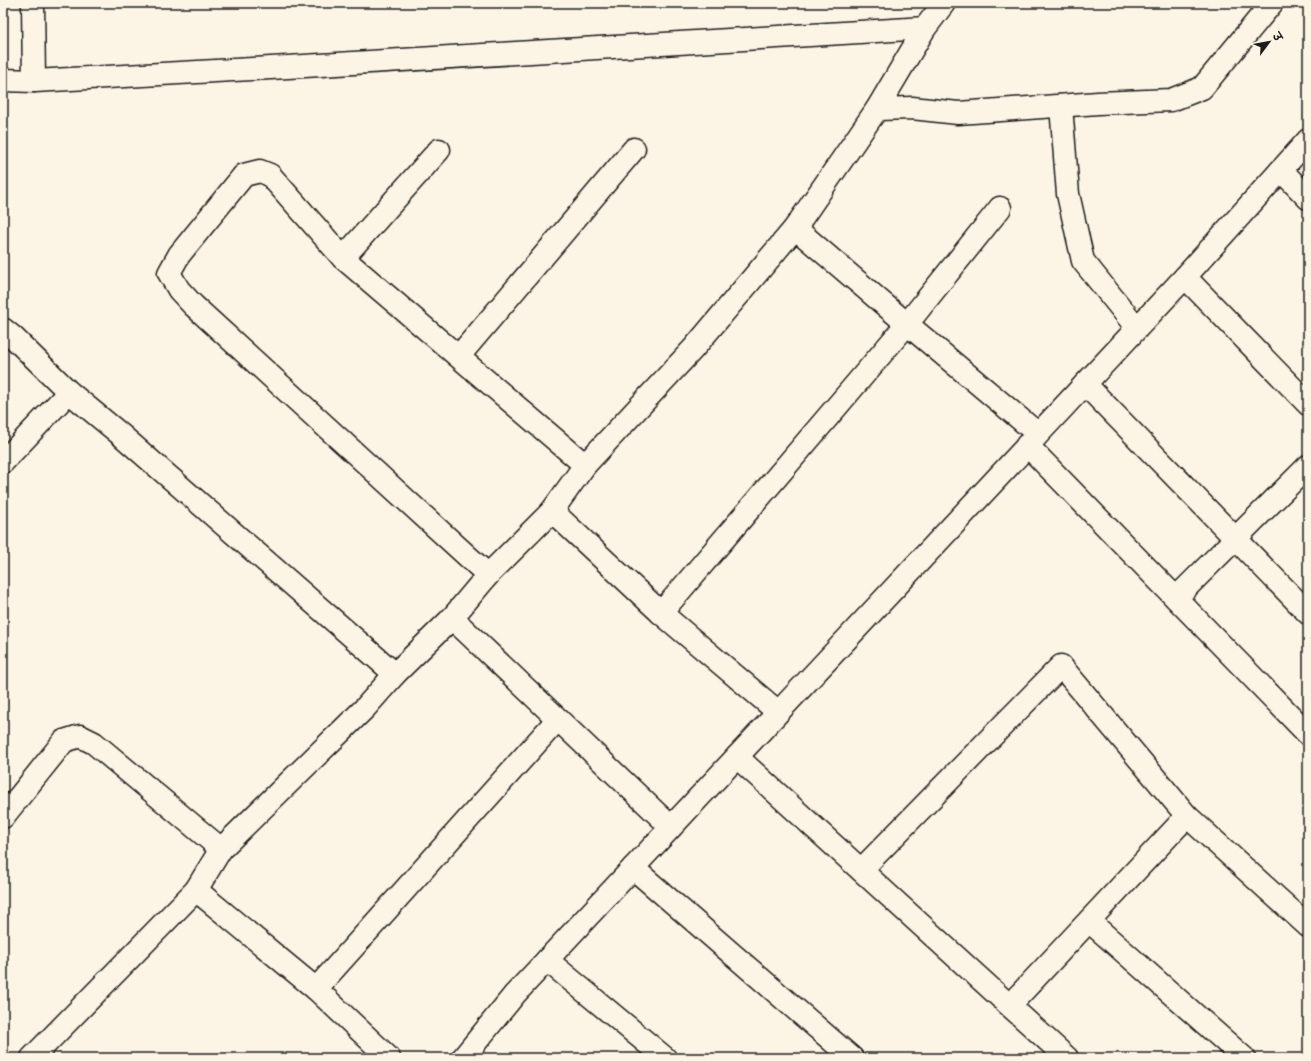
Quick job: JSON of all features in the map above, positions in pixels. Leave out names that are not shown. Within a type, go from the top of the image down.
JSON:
[{"type":"street","points":[[33,3],[34,81]]},
{"type":"street","points":[[32,1058],[196,890],[221,849],[365,708],[395,674],[452,618],[488,575],[552,511],[586,465],[693,349],[796,228],[877,109],[925,28],[944,3]]},
{"type":"street","points":[[877,109],[912,108],[958,113],[1171,100],[1202,88],[1272,3]]},
{"type":"street","points":[[3,80],[34,81],[288,67],[925,28]]},
{"type":"street","points":[[1061,106],[1068,194],[1083,261],[1137,328]]},
{"type":"street","points":[[464,1058],[516,994],[547,960],[1185,277],[1308,140]]},
{"type":"street","points":[[459,356],[634,149]]},
{"type":"street","points":[[343,258],[439,150]]},
{"type":"street","points":[[1280,170],[1308,198]]},
{"type":"street","points":[[488,575],[193,305],[179,290],[169,273],[179,255],[244,175],[260,171],[270,175],[343,258],[586,465]]},
{"type":"street","points":[[661,613],[906,324],[1000,208]]},
{"type":"street","points":[[796,228],[906,324],[1032,440],[1176,598],[1308,734]]},
{"type":"street","points":[[1185,277],[1308,404]]},
{"type":"street","points":[[3,329],[69,392],[120,434],[395,674]]},
{"type":"street","points":[[1085,384],[1308,613]]},
{"type":"street","points":[[3,462],[69,392]]},
{"type":"street","points":[[1176,598],[1308,466]]},
{"type":"street","points":[[552,511],[661,613],[778,712]]},
{"type":"street","points":[[452,618],[557,720],[671,827]]},
{"type":"street","points":[[861,870],[1061,666],[1187,816],[1308,926]]},
{"type":"street","points":[[316,990],[557,720]]},
{"type":"street","points":[[3,817],[64,741],[80,736],[94,743],[221,849]]},
{"type":"street","points":[[737,756],[1068,1058]]},
{"type":"street","points":[[1010,1005],[1187,816]]},
{"type":"street","points":[[633,868],[852,1058]]},
{"type":"street","points":[[196,890],[316,990],[389,1058]]},
{"type":"street","points":[[1089,921],[1244,1058]]},
{"type":"street","points":[[547,960],[665,1058]]}]
